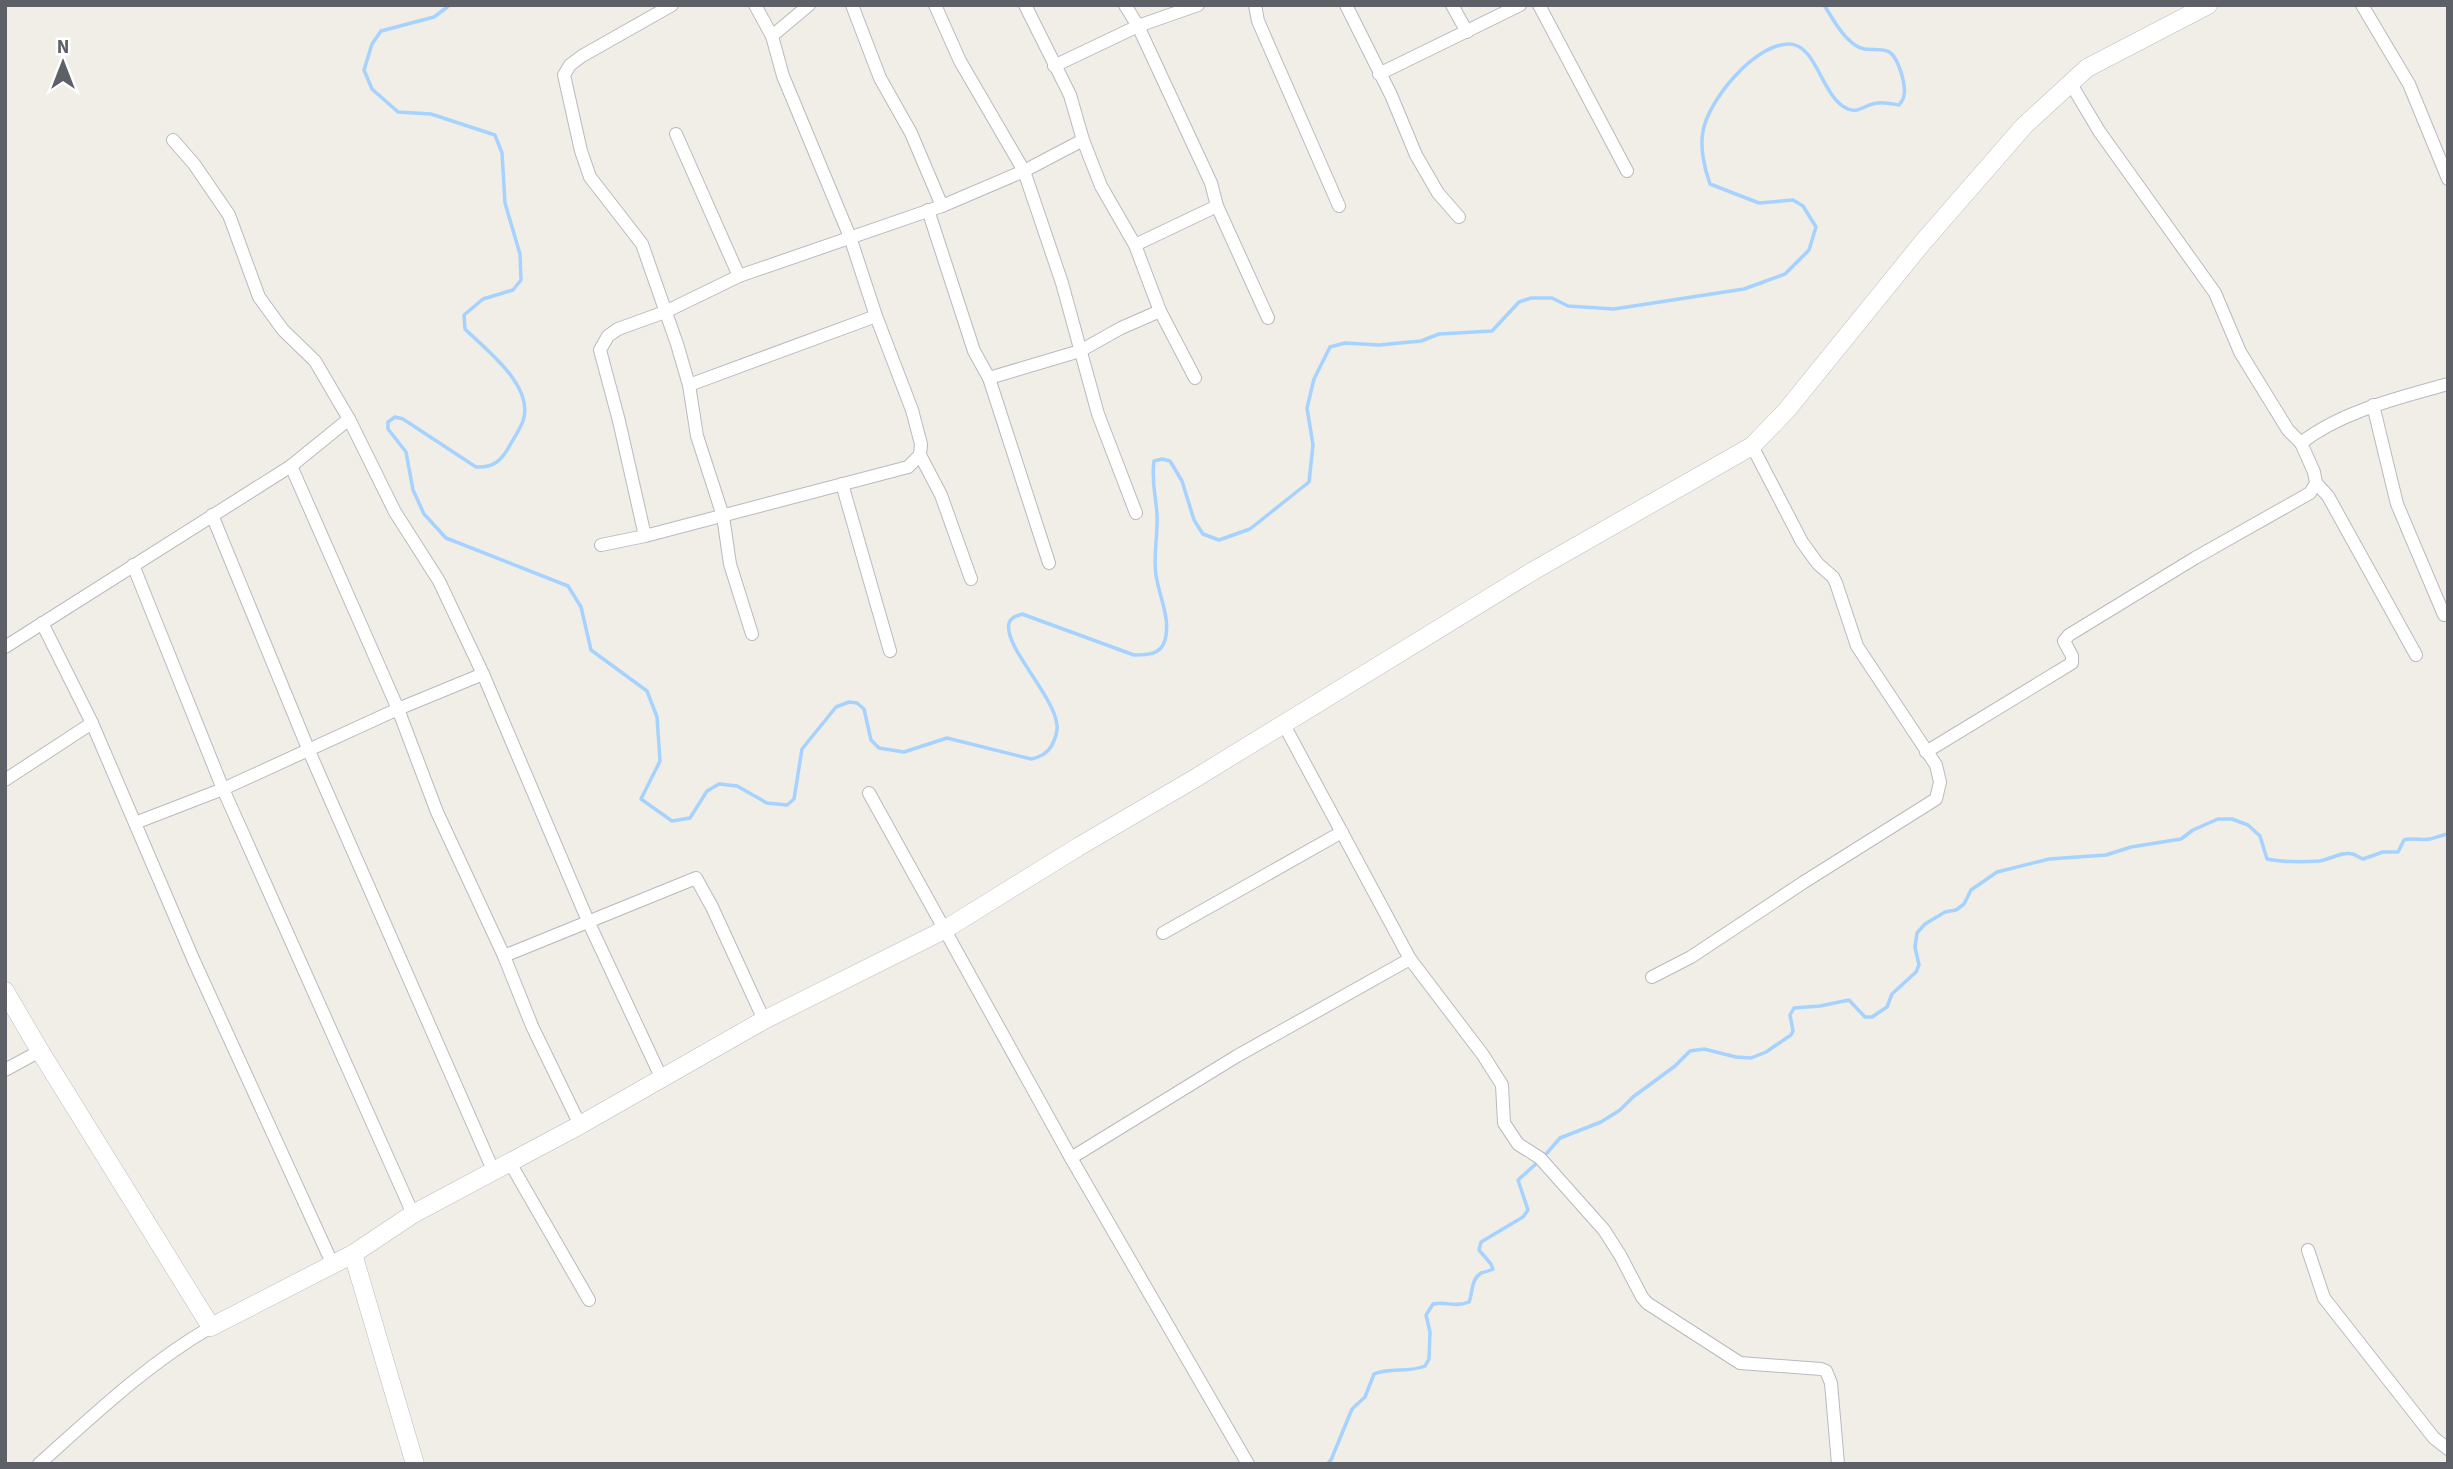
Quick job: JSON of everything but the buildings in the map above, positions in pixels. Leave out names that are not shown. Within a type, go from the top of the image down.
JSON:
[{"type":"street","points":[[672,5],[582,56],[570,65],[564,75],[590,177],[642,244],[665,312],[689,386],[697,436],[723,516],[730,564],[752,634]]},
{"type":"street","points":[[755,5],[772,36],[783,76],[850,237],[876,316],[912,410],[921,444],[920,455],[941,495],[971,579]]},
{"type":"street","points":[[772,36],[810,5]]},
{"type":"street","points":[[852,5],[880,78],[911,133],[942,206]]},
{"type":"street","points":[[935,5],[960,61],[1024,171],[1062,283],[1098,414],[1136,513]]},
{"type":"street","points":[[1025,5],[1070,95],[1083,140],[1106,197],[1135,245],[1160,311],[1195,379]]},
{"type":"street","points":[[1125,5],[1138,26],[1211,183],[1217,206],[1268,318]]},
{"type":"street","points":[[1054,66],[1138,26],[1198,5]]},
{"type":"street","points":[[1255,5],[1258,21],[1339,206]]},
{"type":"street","points":[[1346,5],[1391,95],[1416,155],[1438,193],[1459,217]]},
{"type":"street","points":[[1452,5],[1467,32]]},
{"type":"street","points":[[1379,74],[1520,5]]},
{"type":"street","points":[[1539,5],[1627,172]]},
{"type":"street","points":[[39,1464],[139,1376],[186,1342],[353,1254],[413,1214],[580,1125],[764,1020],[944,930],[1533,571],[1752,446],[1786,411],[1923,242],[2024,126],[2087,68],[2208,5]]},
{"type":"street","points":[[2362,5],[2409,84],[2448,179]]},
{"type":"street","points":[[2071,84],[2099,131],[2215,293],[2240,352],[2288,429],[2301,443],[2316,483],[2328,496],[2416,654]]},
{"type":"street","points":[[676,134],[739,276]]},
{"type":"street","points":[[173,140],[194,164],[229,215],[259,298],[283,330],[315,361],[349,419],[395,512],[439,581],[483,674],[588,921],[661,1077]]},
{"type":"street","points":[[645,536],[620,421],[600,350],[608,336],[618,329],[665,312],[739,276],[942,206],[1024,171],[1083,140]]},
{"type":"street","points":[[1135,245],[1217,206]]},
{"type":"street","points":[[928,210],[974,351],[989,378],[1049,563]]},
{"type":"street","points":[[989,378],[1080,351],[1121,328],[1160,311]]},
{"type":"street","points":[[689,386],[876,316]]},
{"type":"street","points":[[2301,443],[2373,405],[2448,384]]},
{"type":"street","points":[[2373,405],[2397,504],[2444,615]]},
{"type":"street","points":[[5,647],[290,466],[349,419]]},
{"type":"street","points":[[1652,977],[1691,957],[1936,799],[1940,782],[1936,765],[1857,646],[1833,577],[1818,564],[1802,542],[1752,446]]},
{"type":"street","points":[[601,544],[645,536],[908,467],[920,455]]},
{"type":"street","points":[[290,466],[398,709],[437,812],[504,956],[532,1026],[580,1125]]},
{"type":"street","points":[[1926,752],[2072,663],[2072,656],[2064,642],[2069,635],[2195,558],[2310,493],[2316,483]]},
{"type":"street","points":[[842,484],[890,651]]},
{"type":"street","points":[[212,515],[309,751],[501,1165],[589,1300]]},
{"type":"street","points":[[133,565],[223,789],[413,1214]]},
{"type":"street","points":[[42,623],[92,723],[194,961],[333,1265]]},
{"type":"street","points":[[135,823],[223,789],[398,709],[483,674]]},
{"type":"street","points":[[5,780],[92,723]]},
{"type":"street","points":[[1283,723],[1410,959],[1483,1055],[1502,1085],[1504,1123],[1518,1144],[1540,1158],[1604,1230],[1647,1303],[1740,1363],[1826,1371],[1831,1383],[1838,1464]]},
{"type":"street","points":[[869,793],[1071,1158],[1248,1464]]},
{"type":"street","points":[[1163,933],[1342,832]]},
{"type":"street","points":[[504,956],[696,878],[712,906],[764,1020]]},
{"type":"street","points":[[1071,1158],[1237,1056],[1410,959]]},
{"type":"street","points":[[5,990],[211,1328]]},
{"type":"street","points":[[5,1070],[40,1051]]},
{"type":"street","points":[[2308,1250],[2324,1298],[2434,1438],[2448,1449]]},
{"type":"street","points":[[353,1254],[415,1464]]},
{"type":"waterway","points":[[450,5],[434,17],[381,31],[372,44],[364,70],[372,89],[398,112],[431,114],[495,135],[502,153],[505,203],[520,254],[521,280],[513,290],[483,299],[464,315],[465,329],[506,370],[522,395],[525,408],[523,421],[507,450],[493,464],[482,467],[476,467],[403,419],[395,417],[388,422],[388,429],[406,452],[413,490],[424,514],[446,538],[568,586],[581,607],[591,650],[647,691],[657,717],[660,761],[641,799],[672,821],[690,818],[707,791],[719,784],[737,786],[767,803],[787,805],[794,799],[802,749],[836,707],[849,702],[857,703],[864,709],[871,740],[879,748],[904,752],[947,738],[1031,759],[1046,753],[1057,733],[1054,713],[1014,644],[1009,633],[1010,621],[1022,614],[1134,655],[1148,654],[1160,649],[1165,640],[1167,624],[1155,568],[1157,523],[1154,461],[1170,461],[1182,481],[1194,520],[1203,534],[1219,540],[1250,529],[1309,482],[1313,445],[1307,408],[1314,379],[1330,347],[1345,343],[1379,345],[1421,341],[1439,334],[1492,331],[1519,302],[1531,298],[1552,298],[1568,306],[1614,309],[1744,289],[1785,274],[1809,250],[1816,227],[1803,206],[1793,200],[1759,203],[1710,184],[1703,158],[1703,131],[1714,104],[1748,63],[1776,46],[1789,44],[1799,46],[1806,53],[1832,95],[1848,109],[1856,110],[1874,103],[1899,105],[1904,96],[1904,84],[1895,58],[1887,51],[1863,49],[1855,45],[1841,32],[1824,5]]},
{"type":"waterway","points":[[1546,1154],[1560,1138],[1601,1122],[1620,1110],[1690,1051],[1704,1049],[1751,1058],[1766,1052],[1791,1035],[1793,1031],[1790,1015],[1794,1008],[1849,1000],[1865,1017],[1872,1017],[1887,1007],[1892,994],[1916,972],[1919,965],[1915,947],[1917,933],[1925,924],[1964,904],[1971,890],[1997,872],[2049,859],[2106,855],[2131,847],[2181,839],[2193,830],[2218,819],[2232,819],[2248,825],[2260,836],[2267,859],[2285,861],[2319,861],[2349,853],[2363,859],[2383,852],[2398,852],[2404,840],[2427,839],[2448,834]]},
{"type":"waterway","points":[[1327,1464],[1352,1409],[1365,1397],[1374,1374],[1425,1366],[1429,1359],[1430,1332],[1426,1315],[1433,1304],[1469,1302],[1475,1279],[1481,1273],[1493,1269],[1479,1250],[1481,1242],[1523,1217],[1528,1210],[1518,1180],[1538,1162]]}]
